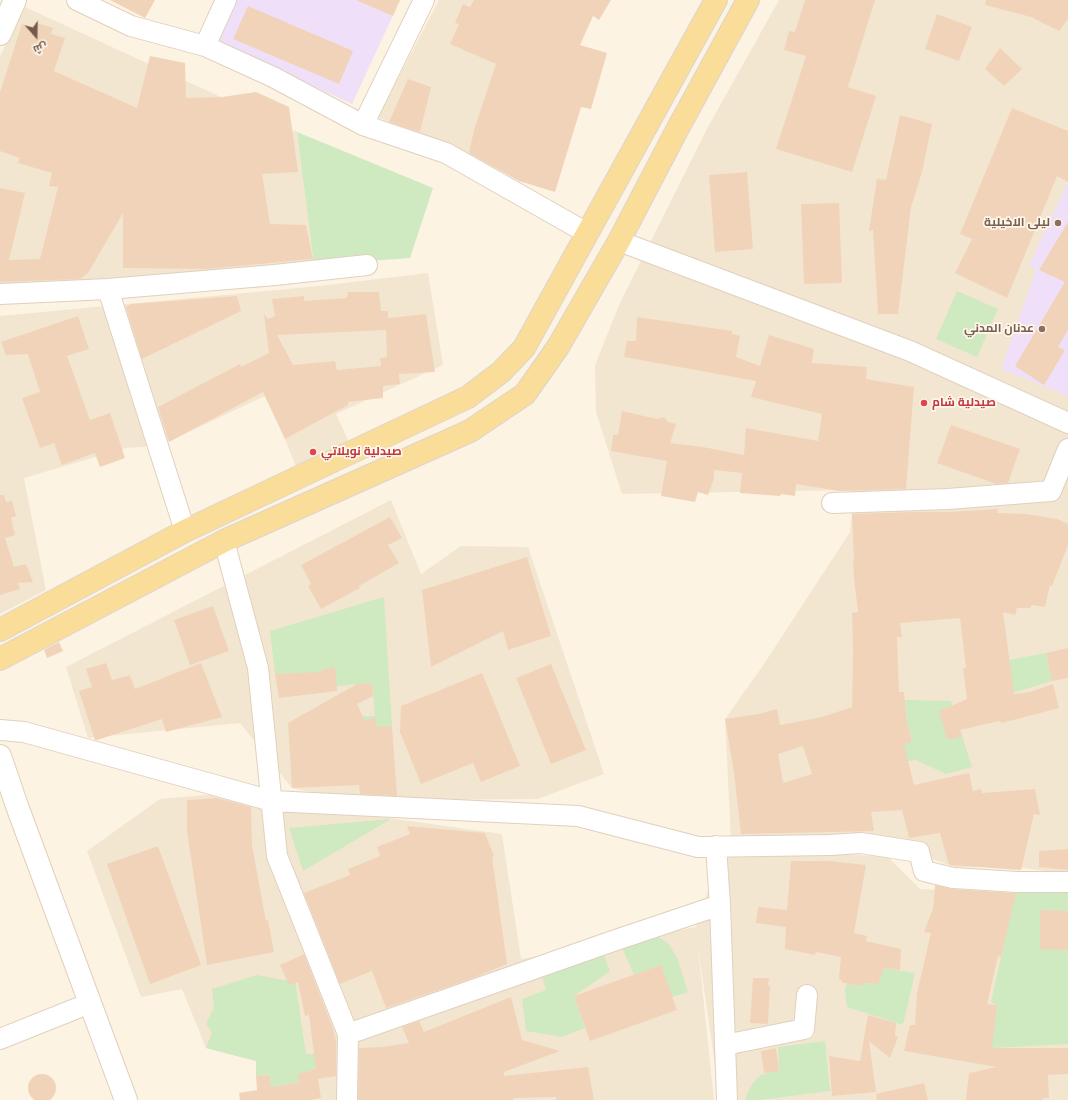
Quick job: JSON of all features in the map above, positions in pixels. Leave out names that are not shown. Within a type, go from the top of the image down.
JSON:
[{"type":"main road","points":[[0,34],[15,0]]},
{"type":"main road","points":[[0,630],[185,531],[468,397],[501,372],[524,348],[716,0]]},
{"type":"main road","points":[[0,659],[224,541],[470,431],[525,394],[558,347],[619,241],[677,130],[748,0]]},
{"type":"main road","points":[[651,117],[677,130]]},
{"type":"main road","points":[[0,756],[17,806],[126,1100]]},
{"type":"street","points":[[77,0],[131,26],[205,46],[273,77],[363,125],[446,153],[587,233]]},
{"type":"street","points":[[205,46],[226,0]]},
{"type":"street","points":[[363,125],[424,0]]},
{"type":"street","points":[[619,241],[910,351],[1068,423]]},
{"type":"street","points":[[0,294],[108,289],[275,275],[367,265]]},
{"type":"street","points":[[108,289],[185,531]]},
{"type":"street","points":[[832,503],[948,500],[1051,491],[1068,449]]},
{"type":"street","points":[[224,541],[258,668],[277,856],[348,1034],[346,1100]]},
{"type":"street","points":[[0,730],[24,732],[272,801],[578,816],[698,847],[830,845],[861,843],[919,852],[924,870],[953,878],[1017,882],[1068,882]]},
{"type":"street","points":[[716,846],[720,905],[727,1100]]},
{"type":"street","points":[[348,1034],[720,905]]},
{"type":"street","points":[[725,1045],[804,1029],[806,995]]},
{"type":"street","points":[[0,1039],[90,1003]]},
{"type":"shaded area","points":[[235,0],[400,0],[352,104],[217,41]]},
{"type":"shaded area","points":[[439,0],[597,0],[503,172],[378,117]]},
{"type":"shaded area","points":[[779,0],[1068,0],[1068,874],[1016,867],[955,867],[863,835],[731,840],[725,719],[762,667],[850,532],[852,511],[850,490],[622,494],[596,412],[595,365],[619,305],[708,127]]},
{"type":"shaded area","points":[[25,7],[297,132],[314,265],[0,290],[0,56]]},
{"type":"shaded area","name":"عدنان المدني","points":[[1068,182],[1068,396],[1001,369],[1036,270],[1029,265]]},
{"type":"shaded area","points":[[428,273],[443,365],[336,414],[349,442],[297,469],[265,396],[159,446],[126,448],[24,478],[46,590],[0,614],[0,316],[319,286]]},
{"type":"shaded area","points":[[391,500],[421,574],[461,546],[528,547],[604,774],[538,799],[398,800],[360,802],[292,788],[240,723],[88,738],[66,667]]},
{"type":"shaded area","points":[[261,790],[367,815],[502,834],[521,959],[696,927],[721,852],[887,856],[920,889],[1068,897],[1068,1100],[720,1100],[698,947],[714,1100],[258,1100],[256,1061],[206,1048],[182,989],[141,997],[87,851],[160,799]]},
{"type":"green space","points":[[297,132],[433,188],[410,258],[314,265]]},
{"type":"green space","points":[[957,291],[998,309],[977,357],[936,339]]},
{"type":"green space","points":[[384,597],[392,726],[383,727],[384,740],[355,716],[375,716],[372,683],[336,686],[320,670],[324,692],[314,694],[311,673],[275,674],[270,631]]},
{"type":"green space","points":[[1046,653],[1052,681],[1012,693],[1009,660]]},
{"type":"green space","points":[[905,700],[951,701],[972,767],[946,774],[916,760],[901,762],[899,745],[912,741],[907,722]]},
{"type":"green space","points":[[391,819],[303,871],[289,828]]},
{"type":"green space","points":[[1068,888],[1068,1044],[991,1048],[997,1005],[991,1002],[1016,891]]},
{"type":"green space","points":[[657,936],[669,944],[678,960],[688,992],[672,997],[661,965],[634,975],[621,945]]},
{"type":"green space","points":[[604,955],[610,971],[574,996],[585,1028],[562,1037],[526,1031],[522,999],[546,990],[542,976]]},
{"type":"green space","points":[[884,968],[915,973],[903,1025],[847,1007],[845,989],[847,984],[862,986],[863,983],[877,984],[879,971],[883,972]]},
{"type":"green space","points":[[257,975],[283,980],[295,980],[306,1054],[323,1054],[326,1066],[298,1074],[300,1082],[271,1087],[270,1076],[256,1075],[256,1061],[206,1048],[212,1032],[206,1024],[214,1007],[212,989]]},
{"type":"green space","points":[[825,1041],[830,1091],[760,1100],[745,1100],[753,1082],[766,1073],[779,1070],[778,1047]]},
{"type":"building","points":[[110,0],[155,0],[145,18]]},
{"type":"building","points":[[356,0],[400,0],[393,16]]},
{"type":"building","points":[[474,0],[611,0],[599,20],[593,16],[580,45],[607,53],[591,109],[581,107],[555,192],[519,181],[469,153],[474,130],[496,64],[450,44],[459,24],[455,23],[463,4],[470,7]]},
{"type":"building","points":[[805,0],[875,0],[848,87],[876,96],[852,172],[776,149],[806,56],[784,50],[789,31],[795,32]]},
{"type":"building","points":[[986,0],[1068,0],[1068,19],[1059,31],[1031,17],[985,5]]},
{"type":"building","points":[[248,6],[353,51],[339,84],[233,39]]},
{"type":"building","points":[[937,14],[972,27],[959,61],[925,49]]},
{"type":"building","points":[[37,23],[53,28],[51,34],[65,38],[54,71],[137,108],[150,56],[185,63],[186,98],[222,97],[256,92],[289,107],[298,172],[262,174],[270,224],[306,225],[313,259],[206,269],[123,268],[123,213],[88,273],[80,279],[0,282],[0,188],[25,193],[9,260],[40,259],[58,187],[49,186],[52,173],[18,163],[20,158],[0,151],[0,92],[22,24],[35,28]]},
{"type":"building","points":[[1000,48],[1022,69],[1004,86],[985,69]]},
{"type":"building","points":[[408,79],[431,87],[420,132],[389,122]]},
{"type":"building","points":[[1012,108],[1068,131],[1068,182],[1057,176],[1007,298],[955,273],[972,239],[960,234]]},
{"type":"building","points":[[900,115],[932,124],[922,172],[911,207],[898,314],[878,314],[873,230],[869,231],[877,179],[886,180]]},
{"type":"building","points":[[747,172],[753,249],[715,252],[709,175]]},
{"type":"building","points":[[839,203],[842,283],[804,284],[801,204]]},
{"type":"building","points":[[1068,222],[1068,330],[1058,347],[1065,350],[1044,385],[1015,366],[1065,282],[1039,270]]},
{"type":"building","points":[[348,292],[379,292],[381,311],[388,311],[388,318],[426,314],[435,372],[399,374],[400,384],[383,386],[383,398],[348,402],[348,405],[285,439],[263,392],[169,442],[158,407],[240,364],[241,367],[269,353],[264,314],[268,319],[275,316],[272,299],[304,296],[304,301],[347,298]],"holes":[[[386,330],[387,357],[380,358],[381,366],[337,370],[335,361],[293,365],[277,335]]]},
{"type":"building","points":[[237,296],[241,311],[142,359],[126,307],[131,304]]},
{"type":"building","points":[[78,316],[89,349],[67,356],[90,420],[110,413],[125,458],[100,467],[95,453],[62,465],[54,443],[40,448],[22,398],[40,392],[28,354],[6,355],[1,342]]},
{"type":"building","points":[[637,317],[732,331],[732,334],[740,336],[736,357],[760,366],[769,335],[814,349],[812,363],[867,367],[866,379],[914,387],[906,489],[839,491],[796,484],[795,496],[781,494],[780,496],[740,493],[742,473],[714,470],[714,478],[708,495],[698,492],[695,502],[661,496],[667,461],[611,451],[613,435],[618,435],[622,411],[657,419],[664,417],[668,422],[676,424],[670,443],[703,447],[744,455],[746,428],[818,441],[822,414],[751,397],[756,381],[624,357],[627,341],[636,341]]},
{"type":"building","points":[[951,425],[1020,449],[1008,483],[996,484],[937,463]]},
{"type":"building","points":[[0,495],[4,495],[6,502],[12,501],[16,516],[11,518],[15,535],[5,538],[14,567],[26,564],[33,582],[18,583],[20,589],[0,595]]},
{"type":"building","points":[[998,509],[997,513],[1026,514],[1057,519],[1068,524],[1068,545],[1052,586],[1050,585],[1045,607],[1032,605],[1030,608],[1017,608],[1015,615],[1003,612],[1014,694],[1030,692],[1053,684],[1059,708],[1002,723],[999,721],[960,730],[962,736],[947,739],[939,711],[967,699],[963,668],[966,668],[960,618],[900,623],[902,637],[897,637],[899,692],[904,692],[907,722],[912,742],[904,744],[914,785],[969,773],[973,791],[981,789],[982,793],[1035,789],[1040,815],[1034,814],[1021,870],[949,865],[940,833],[909,838],[902,810],[871,812],[874,831],[741,834],[734,773],[725,719],[759,714],[777,709],[780,725],[822,717],[852,707],[852,613],[858,612],[854,578],[852,514],[949,512]],"holes":[[[803,746],[812,774],[783,783],[778,754]]]},
{"type":"building","points":[[390,517],[402,538],[388,545],[399,563],[359,586],[360,588],[321,609],[308,586],[311,584],[301,565]]},
{"type":"building","points":[[527,557],[551,636],[508,650],[503,631],[431,667],[422,590]]},
{"type":"building","points":[[213,606],[229,651],[190,665],[174,620]]},
{"type":"building","points":[[59,642],[63,651],[47,658],[44,650]]},
{"type":"building","points":[[1068,648],[1068,678],[1052,681],[1046,653]]},
{"type":"building","points":[[106,663],[112,680],[130,675],[135,689],[201,663],[222,717],[166,732],[162,719],[95,740],[79,691],[92,687],[86,669]]},
{"type":"building","points":[[551,664],[586,750],[551,764],[516,678]]},
{"type":"building","points":[[335,667],[337,691],[279,698],[275,674],[321,672],[320,670]]},
{"type":"building","points":[[482,673],[520,766],[481,782],[473,763],[421,784],[400,732],[401,706]]},
{"type":"building","points":[[372,683],[373,696],[357,704],[365,721],[375,717],[376,727],[392,726],[397,796],[360,794],[359,785],[292,788],[288,723],[357,684]]},
{"type":"building","points":[[217,798],[251,807],[252,846],[266,921],[268,920],[274,952],[207,965],[187,831],[187,800]]},
{"type":"building","points":[[407,826],[485,833],[494,856],[492,857],[507,964],[473,978],[386,1008],[372,971],[340,984],[304,893],[350,875],[348,869],[380,856],[377,847],[410,834]]},
{"type":"building","points":[[158,846],[201,965],[150,984],[107,864]]},
{"type":"building","points":[[1068,849],[1068,870],[1039,867],[1039,851]]},
{"type":"building","points":[[791,861],[830,861],[866,865],[854,933],[867,936],[866,941],[901,949],[900,970],[884,968],[878,984],[863,983],[862,986],[843,983],[839,978],[841,957],[816,952],[815,955],[785,949],[786,927],[756,923],[758,907],[787,910]]},
{"type":"building","points":[[935,885],[952,889],[1016,893],[1001,957],[998,956],[987,1004],[997,1005],[992,1048],[1068,1048],[1068,1074],[1048,1075],[1049,1098],[1043,1098],[1043,1100],[966,1100],[969,1073],[997,1067],[904,1051],[910,1025],[915,1025],[917,993],[931,933],[924,932],[933,909]]},
{"type":"building","points":[[1040,910],[1068,911],[1068,950],[1040,949]]},
{"type":"building","points":[[304,954],[332,1026],[336,1041],[336,1076],[318,1079],[321,1098],[310,1100],[240,1100],[239,1093],[257,1090],[256,1075],[270,1076],[271,1087],[300,1082],[297,1074],[316,1069],[309,1015],[305,1016],[298,982],[289,985],[280,965]]},
{"type":"building","points":[[661,965],[677,1010],[590,1041],[574,996]]},
{"type":"building","points":[[753,978],[769,978],[768,1024],[750,1023]]},
{"type":"building","points":[[511,997],[522,1040],[560,1051],[504,1072],[504,1076],[588,1067],[594,1100],[556,1100],[556,1097],[513,1098],[513,1100],[358,1100],[359,1048],[382,1047],[409,1043],[402,1027],[419,1021],[424,1032]]},
{"type":"building","points":[[868,1015],[896,1023],[895,1036],[898,1037],[890,1058],[869,1041],[876,1092],[832,1096],[829,1056],[860,1061]]},
{"type":"building","points":[[776,1048],[779,1071],[764,1073],[761,1051]]},
{"type":"building","points":[[42,1074],[52,1078],[56,1088],[52,1098],[42,1102],[32,1098],[28,1088],[32,1078]]},
{"type":"building","points":[[924,1083],[928,1100],[877,1100],[876,1094]]},
{"type":"place","name":"ليلى الاخيلية","points":[[1058,223]]},
{"type":"place","name":"عدنان المدني","points":[[1042,329]]},
{"type":"place","name":"صيدلية شام","points":[[924,403]]},
{"type":"place","name":"صيدلية نويلاتي","points":[[313,452]]}]
